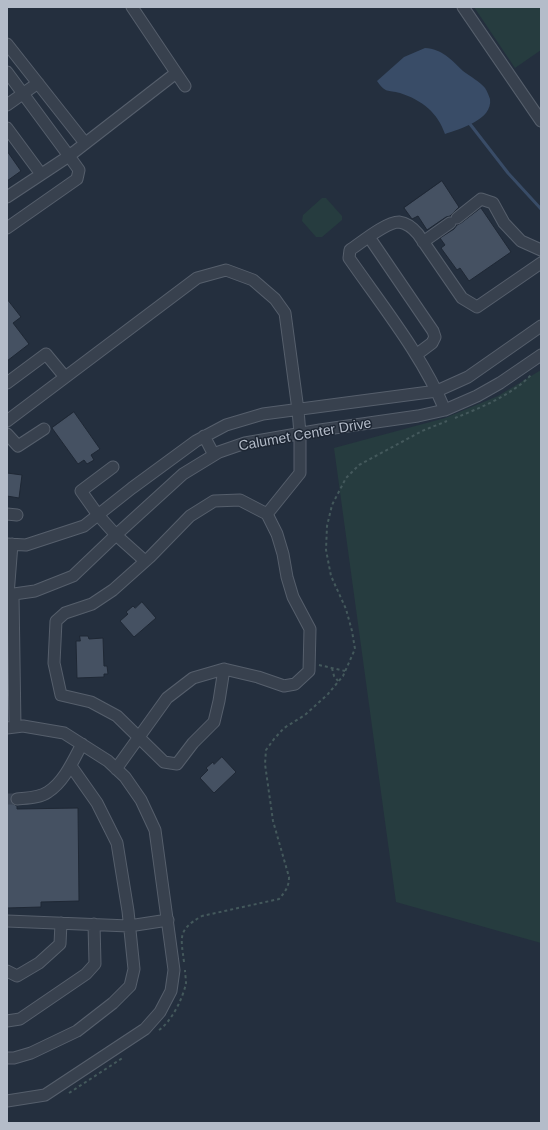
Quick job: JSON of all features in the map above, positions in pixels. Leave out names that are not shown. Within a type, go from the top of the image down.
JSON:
[{"type":"street","points":[[132,7],[185,86]]},
{"type":"street","points":[[463,7],[541,121]]},
{"type":"street","points":[[7,44],[85,143]]},
{"type":"street","points":[[7,72],[79,170],[77,179],[7,228]]},
{"type":"street","points":[[7,197],[69,156],[176,72]]},
{"type":"street","points":[[7,105],[38,83]]},
{"type":"street","points":[[7,128],[41,174]]},
{"type":"street","points":[[423,242],[481,200],[493,202],[504,223],[521,241],[541,250]]},
{"type":"street","points":[[445,410],[437,391],[416,354],[349,258],[350,250],[385,226],[399,222],[411,226],[462,298],[477,307],[541,263]]},
{"type":"street","points":[[369,238],[432,331],[435,338],[432,343],[416,354]]},
{"type":"street","points":[[7,421],[197,278],[226,270],[253,280],[275,299],[285,313],[298,410],[300,434],[300,473],[267,514]]},
{"type":"street","name":"Calumet Center Drive","points":[[9,544],[26,545],[84,526],[132,488],[196,441],[226,425],[263,414],[437,391],[468,377],[541,326]]},
{"type":"street","points":[[7,383],[46,354],[65,377]]},
{"type":"street","name":"Calumet Center Drive","points":[[9,595],[35,591],[73,576],[182,474],[219,452],[245,443],[418,416],[445,410],[477,396],[540,357]]},
{"type":"street","points":[[7,434],[18,446],[44,429]]},
{"type":"street","points":[[204,436],[214,455]]},
{"type":"street","points":[[113,467],[81,491],[116,535],[145,561]]},
{"type":"street","points":[[116,769],[138,738],[167,698],[193,678],[224,669],[258,677],[284,686],[295,684],[309,671],[310,629],[293,597],[277,534],[267,514],[240,500],[214,501],[190,516],[145,561],[113,590],[92,604],[66,613],[56,621],[54,663],[61,695],[91,702],[117,716],[138,738],[164,762],[177,764],[193,744],[214,722],[220,701],[224,669]]},
{"type":"street","points":[[7,1101],[45,1095],[144,1029],[160,1012],[171,991],[174,970],[155,830],[141,800],[124,777],[108,761],[64,733],[23,726],[11,727],[9,544]]},
{"type":"street","points":[[17,799],[30,798],[47,793],[67,774],[82,744]]},
{"type":"street","points":[[7,1058],[31,1053],[77,1031],[113,1003],[130,986],[134,969],[117,844],[97,803],[71,766]]},
{"type":"street","points":[[7,921],[129,926],[168,920]]},
{"type":"street","points":[[7,971],[18,976],[38,963],[60,944],[60,923]]},
{"type":"street","points":[[7,1021],[20,1019],[86,974],[95,964],[94,924]]},
{"type":"path","points":[[157,1031],[164,1026],[176,1009],[186,983],[181,935],[184,929],[191,922],[202,916],[279,899],[285,893],[289,884],[273,821],[265,764],[266,750],[284,728],[305,715],[328,694],[345,671],[355,649],[346,609],[331,576],[326,550],[327,526],[332,505],[346,478],[359,465],[422,431],[472,412],[511,391],[534,372]]},
{"type":"path","points":[[309,663],[345,671]]},
{"type":"path","points":[[332,668],[334,676],[338,682]]},
{"type":"path","points":[[64,1095],[78,1088],[126,1055]]},
{"type":"green space","points":[[474,7],[541,7],[541,50],[515,68]]},
{"type":"green space","points":[[322,198],[326,198],[342,216],[342,220],[322,237],[316,237],[302,221],[303,215]]},
{"type":"green space","points":[[541,370],[541,943],[396,902],[334,448],[445,418],[498,396]]},
{"type":"water","points":[[425,48],[437,50],[442,53],[485,88],[490,99],[490,106],[481,118],[466,126],[445,134],[442,126],[428,108],[415,99],[382,88],[377,81],[404,57]]},
{"type":"building","points":[[7,151],[21,171],[7,181]]},
{"type":"building","points":[[442,181],[459,207],[450,216],[446,217],[427,230],[418,216],[412,219],[404,208]]},
{"type":"building","points":[[481,208],[511,252],[469,281],[460,268],[457,270],[441,248],[445,245],[440,238]]},
{"type":"building","points":[[7,299],[21,317],[13,323],[29,344],[7,361]]},
{"type":"building","points":[[74,412],[100,449],[91,455],[94,460],[87,464],[84,460],[78,464],[52,428]]},
{"type":"building","points":[[7,473],[22,475],[19,498],[7,496]]},
{"type":"building","points":[[142,602],[156,618],[134,637],[120,621],[128,614],[126,612],[133,606],[135,608]]},
{"type":"building","points":[[80,636],[88,636],[89,639],[103,638],[104,666],[107,666],[108,674],[104,674],[104,677],[77,678],[76,641],[80,641]]},
{"type":"building","points":[[222,757],[236,772],[214,793],[200,778],[208,770],[206,768],[213,762],[214,764]]},
{"type":"building","points":[[7,795],[12,795],[10,800],[17,806],[17,809],[78,808],[79,901],[41,902],[41,907],[7,908]]},
{"type":"waterway","points":[[470,124],[508,173],[541,209]]},
{"type":"tunnel","points":[[7,799],[17,799]]}]
